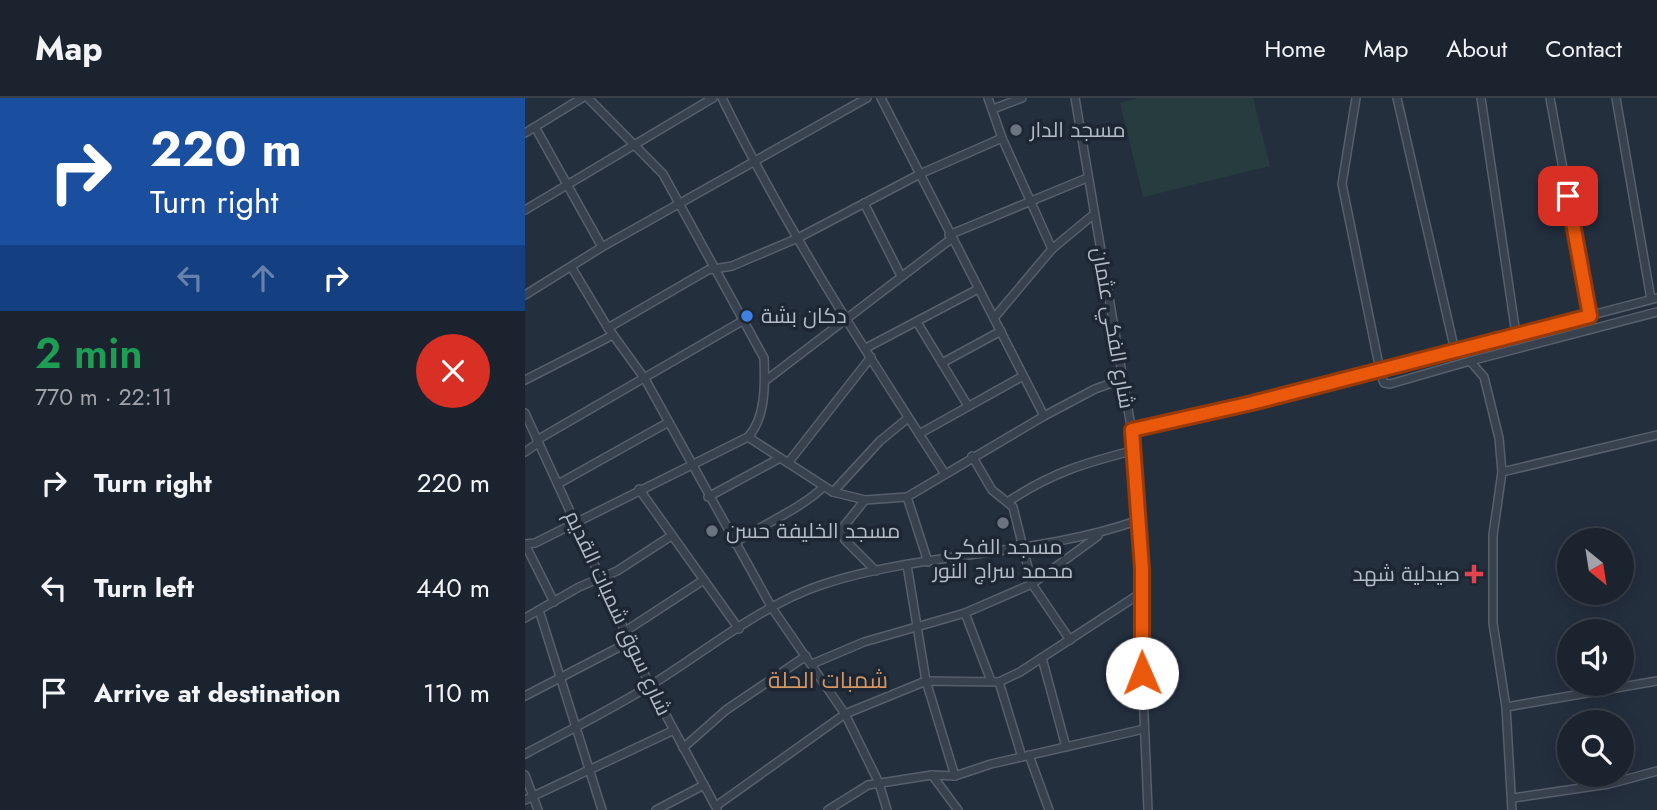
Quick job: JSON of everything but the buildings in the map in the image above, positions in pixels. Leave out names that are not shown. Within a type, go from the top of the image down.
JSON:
[{"type":"street","points":[[525,133],[582,98]]},
{"type":"street","points":[[554,602],[525,544],[535,543],[689,464],[748,437],[757,426],[765,382],[764,358],[681,202],[663,174],[637,144],[588,98]]},
{"type":"street","points":[[525,210],[713,98]]},
{"type":"street","points":[[722,98],[754,162],[798,238],[945,474]]},
{"type":"street","points":[[525,295],[602,247],[867,98]]},
{"type":"street","points":[[881,98],[1044,416]]},
{"type":"street","points":[[988,98],[1002,138],[1052,249]]},
{"type":"street","points":[[993,109],[1022,98]]},
{"type":"street","name":"شارع الفكي عثمان","points":[[1075,98],[1135,450],[1148,810]]},
{"type":"street","points":[[1356,98],[1342,184],[1384,383],[1390,384],[1657,312]]},
{"type":"street","points":[[1397,98],[1455,351]]},
{"type":"street","points":[[1481,98],[1516,334]]},
{"type":"street","points":[[1550,98],[1590,316]]},
{"type":"street","points":[[1132,430],[1206,415],[1654,299],[1616,98]]},
{"type":"street","points":[[535,127],[602,247]]},
{"type":"street","points":[[608,328],[708,270],[718,271],[798,238],[920,174],[1002,138]]},
{"type":"street","points":[[765,382],[950,237],[1030,200],[1087,178]]},
{"type":"street","points":[[864,203],[901,276]]},
{"type":"street","points":[[994,318],[1052,249],[1093,215]]},
{"type":"street","points":[[572,268],[608,328],[645,379],[689,464],[772,608],[845,714],[879,783],[887,810]]},
{"type":"street","points":[[866,348],[978,289]]},
{"type":"street","points":[[525,452],[744,320]]},
{"type":"street","points":[[917,322],[968,406]]},
{"type":"street","points":[[942,363],[1001,331]]},
{"type":"street","points":[[525,380],[613,335]]},
{"type":"street","points":[[788,463],[871,356]]},
{"type":"street","points":[[1470,361],[1484,377],[1491,402],[1502,472],[1501,492],[1495,506],[1493,623],[1506,707],[1512,810]]},
{"type":"street","points":[[919,434],[1023,376]]},
{"type":"street","points":[[748,437],[833,492],[865,500],[907,497],[972,456],[1044,416],[1095,389],[1123,379]]},
{"type":"street","name":"شارع سوق شمبات القديم","points":[[525,413],[650,686],[717,808]]},
{"type":"street","points":[[833,492],[880,442],[908,418]]},
{"type":"street","points":[[558,484],[667,423]]},
{"type":"street","points":[[1502,472],[1657,435]]},
{"type":"street","points":[[1009,501],[1041,480],[1066,468],[1135,450]]},
{"type":"street","points":[[972,456],[992,490],[1009,501],[1016,514],[1032,584],[1070,640]]},
{"type":"street","points":[[708,497],[780,458]]},
{"type":"street","points":[[734,543],[785,511],[812,499],[823,487]]},
{"type":"street","points":[[639,489],[702,581],[739,629]]},
{"type":"street","points":[[907,497],[928,562]]},
{"type":"street","points":[[865,500],[840,531],[845,540],[876,571]]},
{"type":"street","points":[[525,754],[650,686],[772,608],[824,584],[907,565],[1101,534],[1139,520]]},
{"type":"street","points":[[812,664],[864,642],[965,612],[1032,584],[1101,534]]},
{"type":"street","points":[[525,618],[602,579],[671,536]]},
{"type":"street","points":[[907,565],[926,681],[955,776]]},
{"type":"street","points":[[624,632],[702,581]]},
{"type":"street","points":[[717,808],[845,714],[926,681],[995,682],[1042,658],[1141,593]]},
{"type":"street","points":[[539,610],[603,810]]},
{"type":"street","points":[[965,612],[1049,810]]},
{"type":"street","points":[[525,696],[629,642]]},
{"type":"street","points":[[683,748],[726,710],[806,656]]},
{"type":"street","points":[[1042,658],[1066,747]]},
{"type":"street","points":[[1506,707],[1657,681]]},
{"type":"street","points":[[828,810],[867,785],[932,775],[955,776],[1025,756],[1144,729]]},
{"type":"street","points":[[529,798],[673,731]]},
{"type":"street","points":[[1513,798],[1609,784],[1657,771]]},
{"type":"street","points":[[525,775],[529,798],[538,810]]},
{"type":"street","points":[[932,775],[958,810]]},
{"type":"street","points":[[656,810],[703,785]]},
{"type":"green space","points":[[1138,98],[1253,98],[1270,166],[1143,197],[1120,103]]},
{"type":"place","name":"مسجد الدار","points":[[1016,130]]},
{"type":"place","name":"دكان بشة","points":[[747,316]]},
{"type":"place","name":"مسجد الفكي محمد سراج النور","points":[[1003,523]]},
{"type":"place","name":"مسجد الخليفة حسن","points":[[712,531]]},
{"type":"place","name":"صيدلية شهد","points":[[1474,574]]},
{"type":"district","name":"شمبات الحلة","points":[[828,680]]},
{"type":"route","points":[[1142,673],[1142,569],[1132,430],[1206,415],[1590,316],[1568,196]]}]
